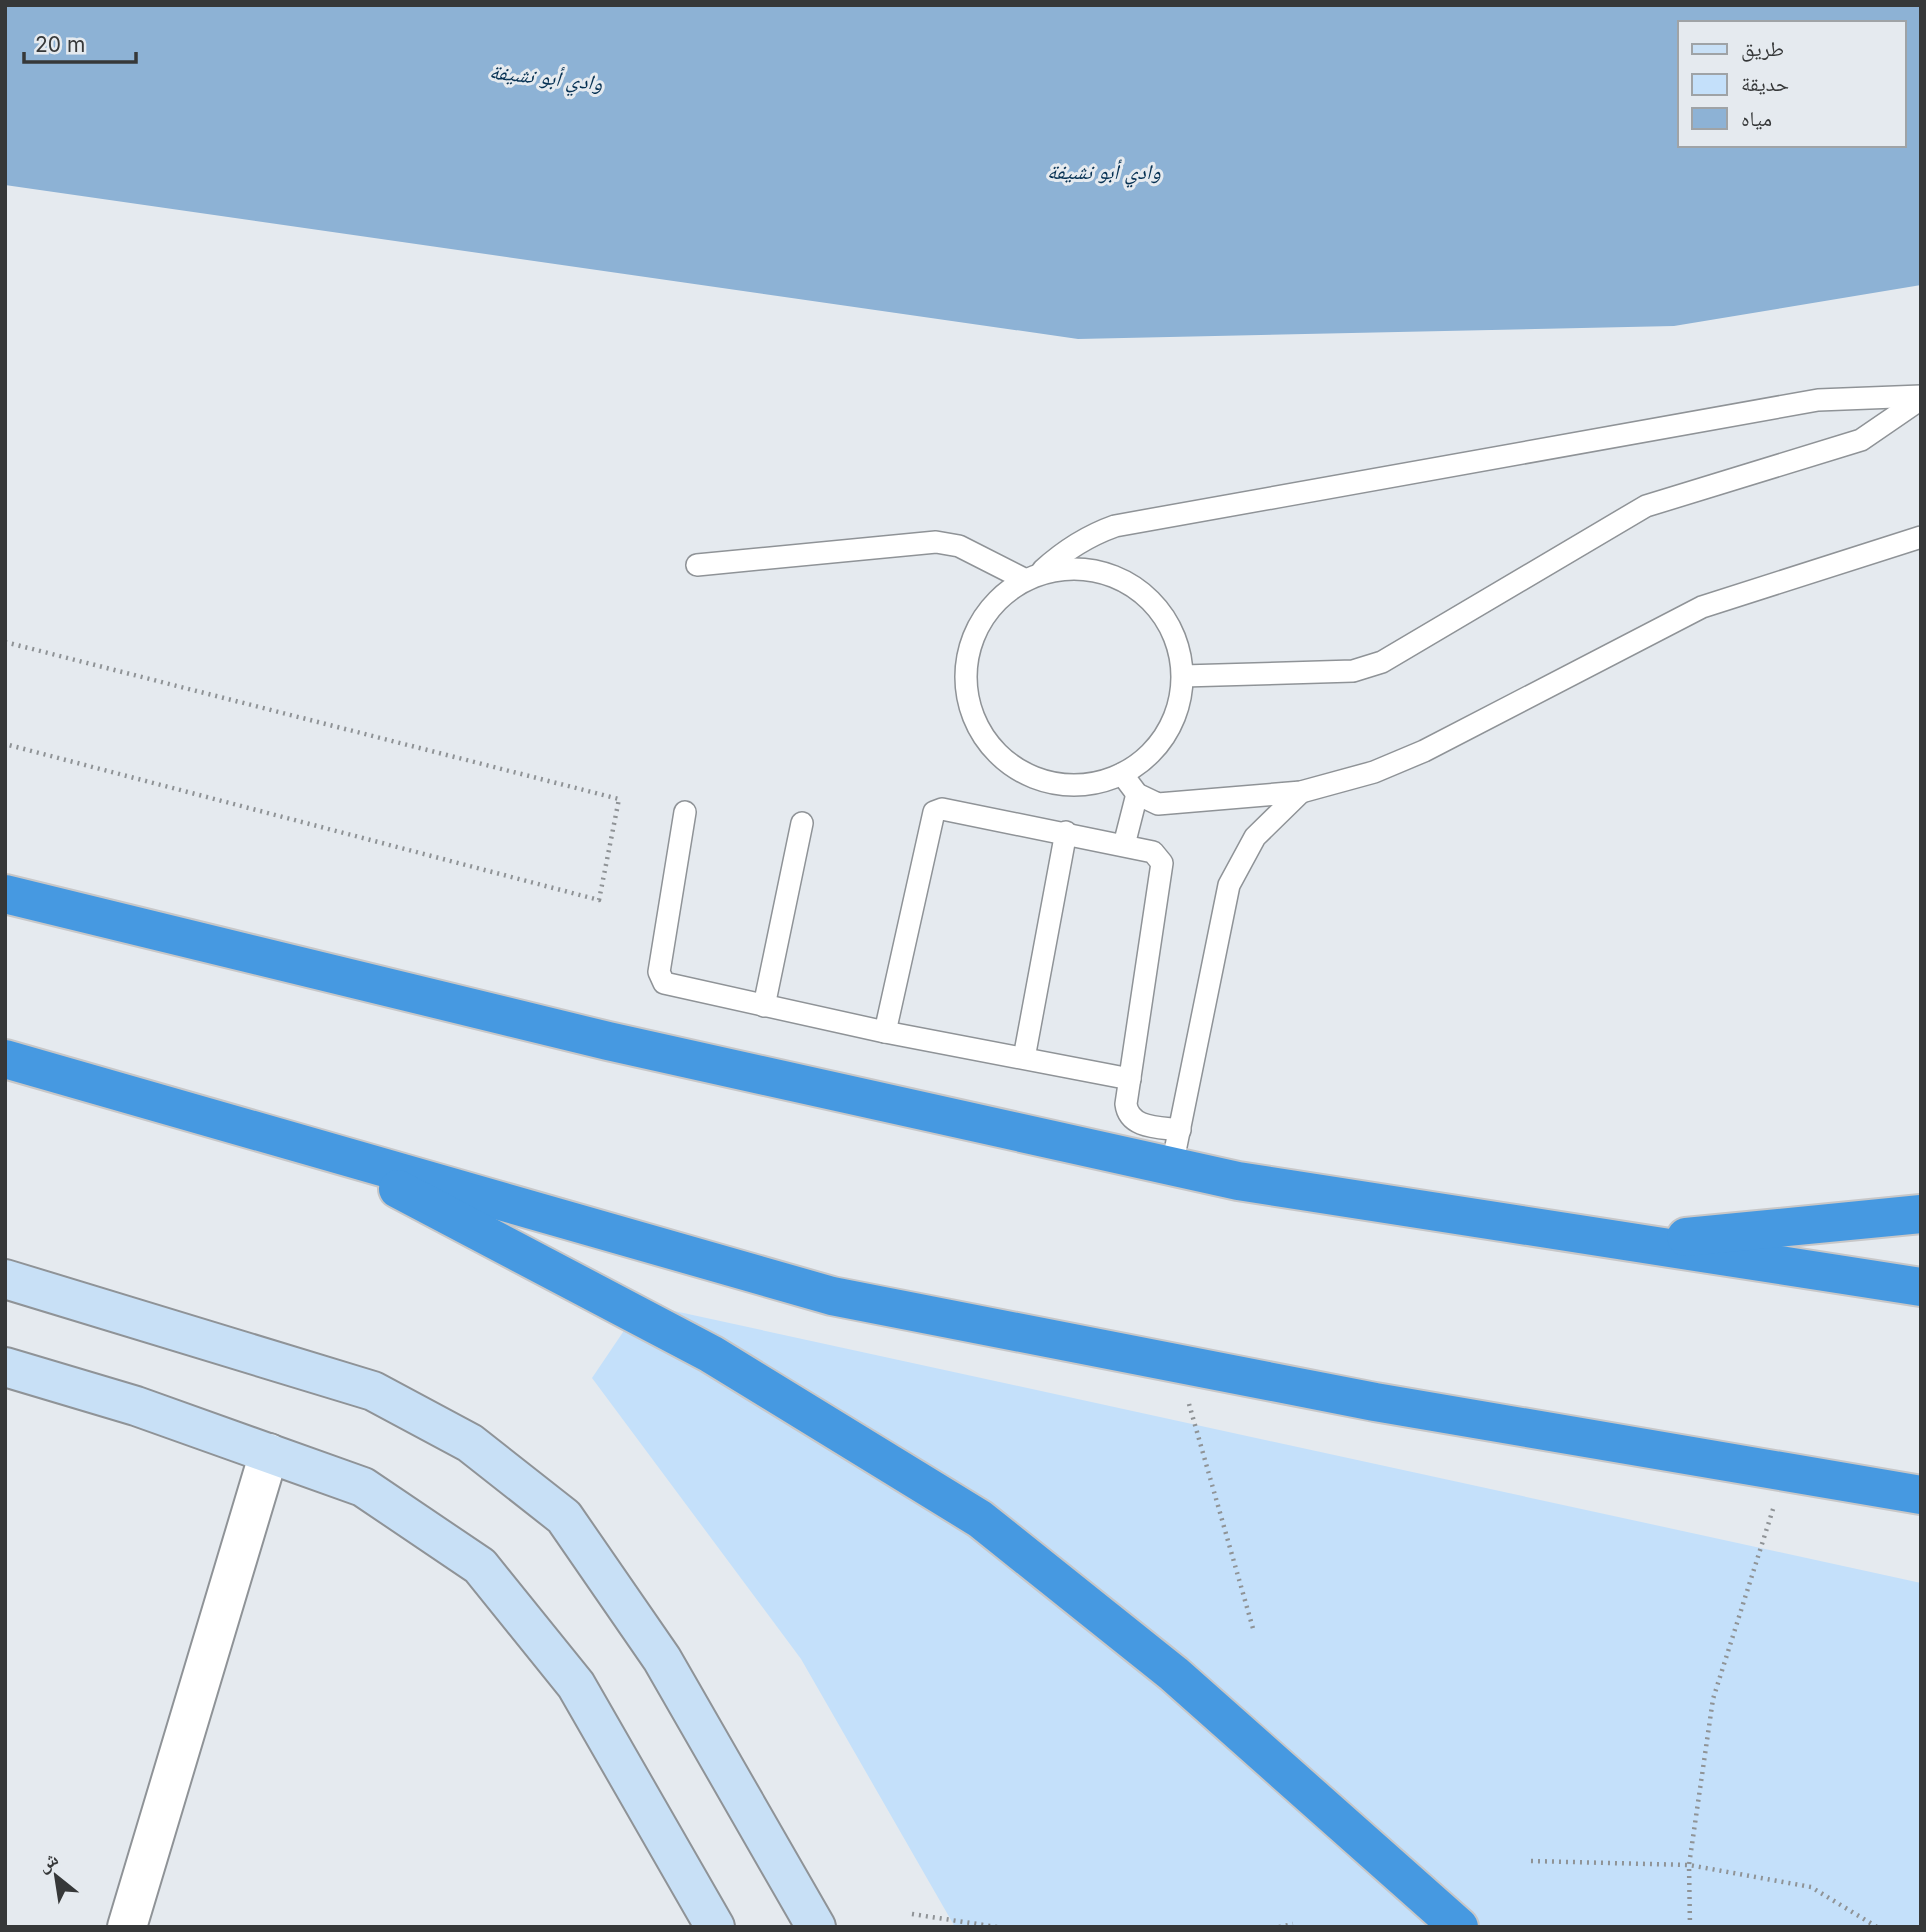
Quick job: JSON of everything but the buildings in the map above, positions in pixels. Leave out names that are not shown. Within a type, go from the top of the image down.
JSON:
[{"type":"highway","points":[[5,894],[608,1041],[1176,1148],[1238,1181],[1921,1287]]},
{"type":"highway","points":[[5,1059],[832,1296],[1374,1402],[1921,1495]]},
{"type":"highway","points":[[328,1152],[711,1354],[980,1519],[1174,1674],[1459,1927]]},
{"type":"highway","points":[[1630,1242],[1921,1214]]},
{"type":"street","points":[[5,1279],[373,1391],[470,1443],[564,1517],[662,1659],[817,1927]]},
{"type":"street","points":[[5,1367],[136,1406],[363,1487],[480,1566],[576,1685],[715,1927]]},
{"type":"street","points":[[127,1927],[268,1453]]},
{"type":"lane","points":[[1042,570],[1097,572],[1120,580],[1141,592],[1158,609],[1171,629],[1180,652],[1183,676],[1181,700],[1172,723],[1143,761],[1100,783],[1076,786],[1051,783],[1028,776],[1008,764],[977,727],[969,704],[966,680],[968,655],[976,632],[989,612],[1022,578],[1042,570],[1066,550],[1115,526],[1818,400],[1921,397]]},
{"type":"lane","points":[[1183,676],[1353,671],[1382,663],[1646,506],[1861,440],[1921,397]]},
{"type":"lane","points":[[1122,774],[1137,794],[1158,804],[1301,792],[1374,772],[1424,751],[1702,607],[1921,537]]},
{"type":"lane","points":[[697,565],[936,542],[959,546],[1022,578]]},
{"type":"lane","points":[[886,1032],[934,812],[942,809],[1066,832],[1153,852],[1162,863],[1126,1104],[1130,1119],[1176,1148],[1229,885],[1255,837],[1301,792]]},
{"type":"lane","points":[[1124,845],[1137,794]]},
{"type":"lane","points":[[685,812],[659,977],[664,983],[886,1032],[1130,1079]]},
{"type":"lane","points":[[764,1006],[802,823]]},
{"type":"lane","points":[[1024,1058],[1066,832]]},
{"type":"path","points":[[5,642],[619,799],[598,900],[5,744]]},
{"type":"path","points":[[1177,1363],[1254,1632]]},
{"type":"path","points":[[1690,1927],[1689,1865],[1713,1699],[1785,1472]]},
{"type":"path","points":[[1531,1861],[1689,1865],[1811,1887],[1877,1927]]},
{"type":"path","points":[[912,1914],[997,1927]]},
{"type":"path","points":[[1279,1927],[1293,1924]]},
{"type":"green space","points":[[642,1304],[1921,1583],[1921,1927],[955,1927],[801,1659],[592,1378]]},
{"type":"water","name":"وادي أبو نشيفة","points":[[5,5],[1921,5],[1921,285],[1674,326],[1078,339],[5,185]]}]
